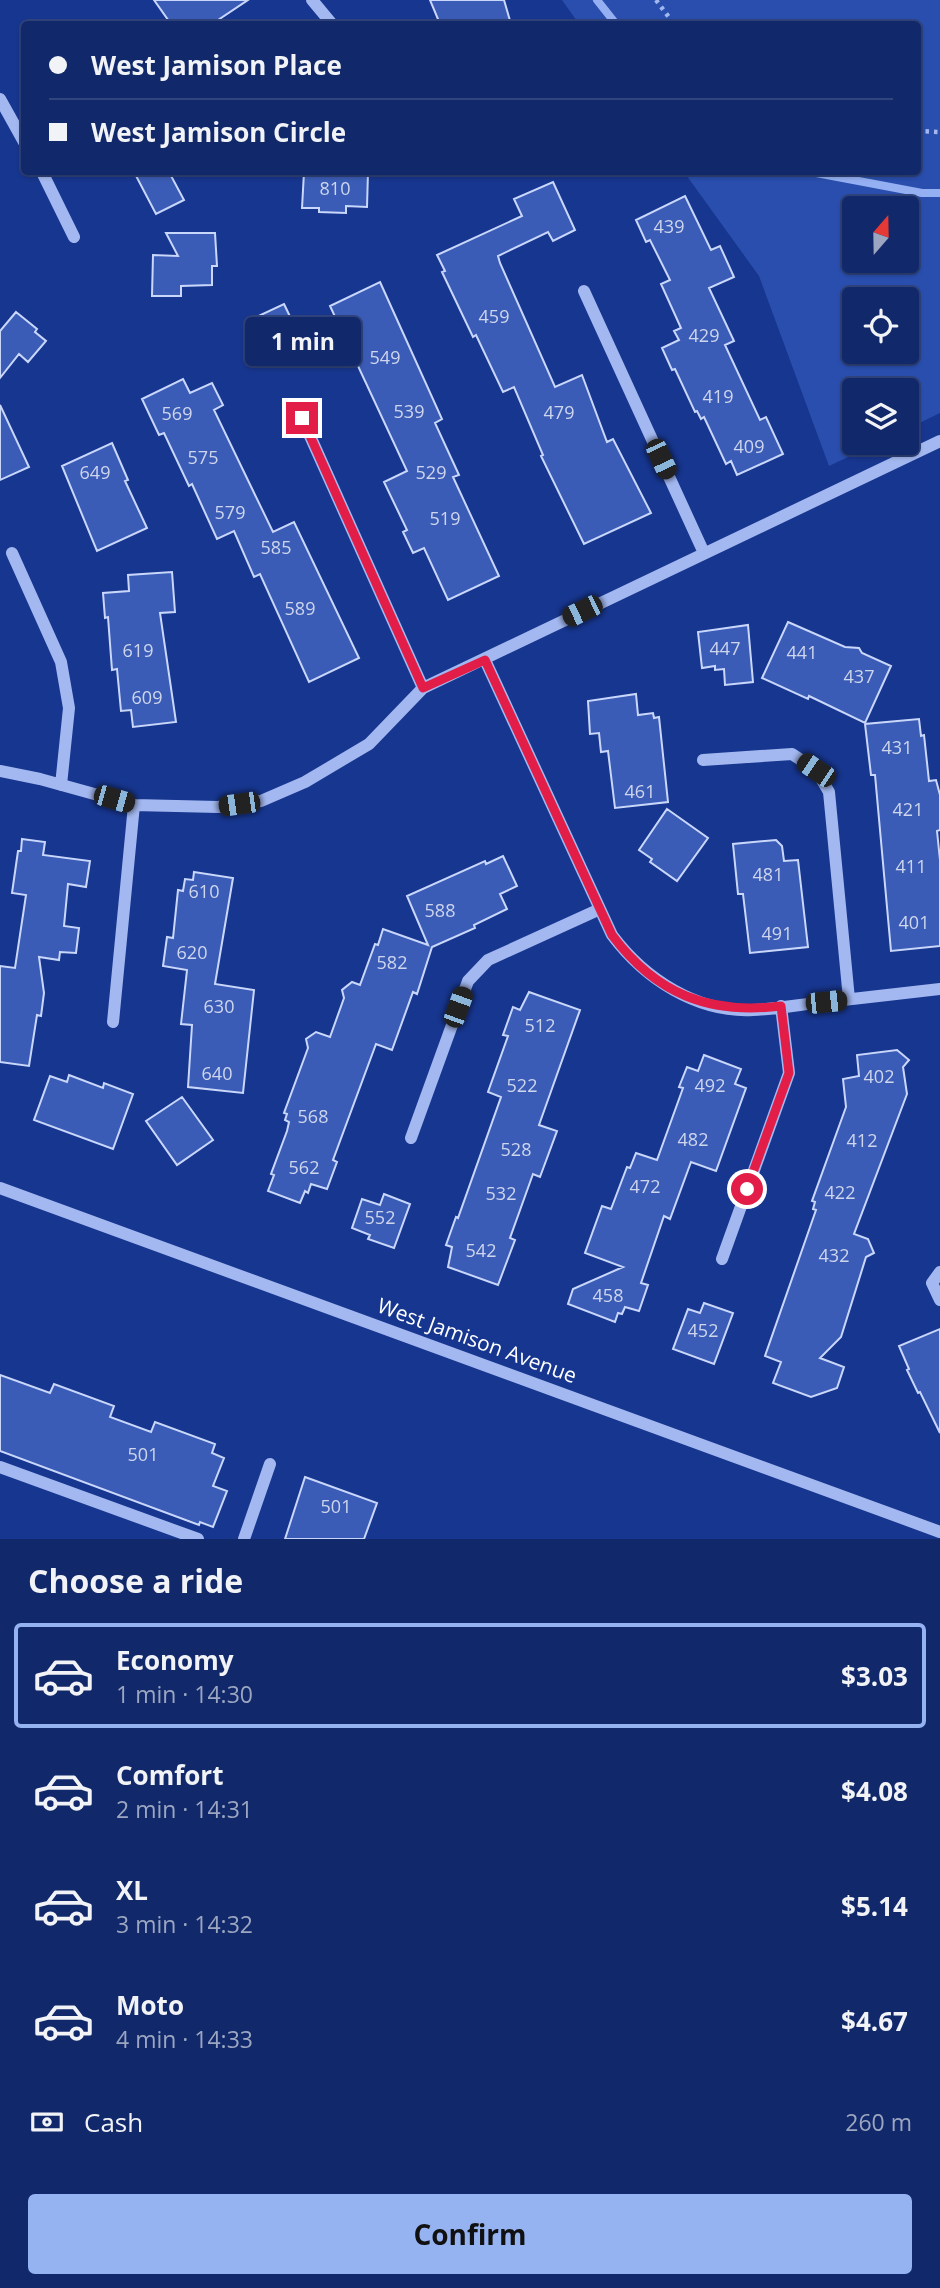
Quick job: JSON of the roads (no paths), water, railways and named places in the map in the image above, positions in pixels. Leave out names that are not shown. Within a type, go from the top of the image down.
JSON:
[{"type":"street","points":[[312,0],[330,21]]},
{"type":"street","points":[[0,99],[21,137]]},
{"type":"street","points":[[43,175],[74,237]]},
{"type":"street","points":[[584,290],[704,553]]},
{"type":"street","points":[[302,418],[423,688]]},
{"type":"street","points":[[0,771],[134,805],[218,807],[261,801],[305,782],[369,744],[423,688],[940,441]]},
{"type":"street","points":[[12,553],[61,662],[69,708],[61,785]]},
{"type":"street","points":[[485,660],[612,935],[624,952],[651,977],[681,995],[713,1005],[751,1010],[940,989]]},
{"type":"street","points":[[703,761],[792,754],[816,770],[829,792],[849,999]]},
{"type":"street","points":[[113,1023],[134,805]]},
{"type":"street","points":[[411,1138],[468,981],[488,960],[600,909]]},
{"type":"street","points":[[722,1259],[789,1073],[781,1006]]},
{"type":"street","name":"West Jamison Avenue","points":[[0,1188],[940,1531]]},
{"type":"street","points":[[940,1272],[932,1283],[940,1300]]},
{"type":"street","points":[[244,1539],[270,1464]]},
{"type":"street","points":[[0,1467],[198,1539]]},
{"type":"waterway","points":[[597,0],[614,21]]},
{"type":"waterway","points":[[827,175],[922,193],[940,193]]}]
